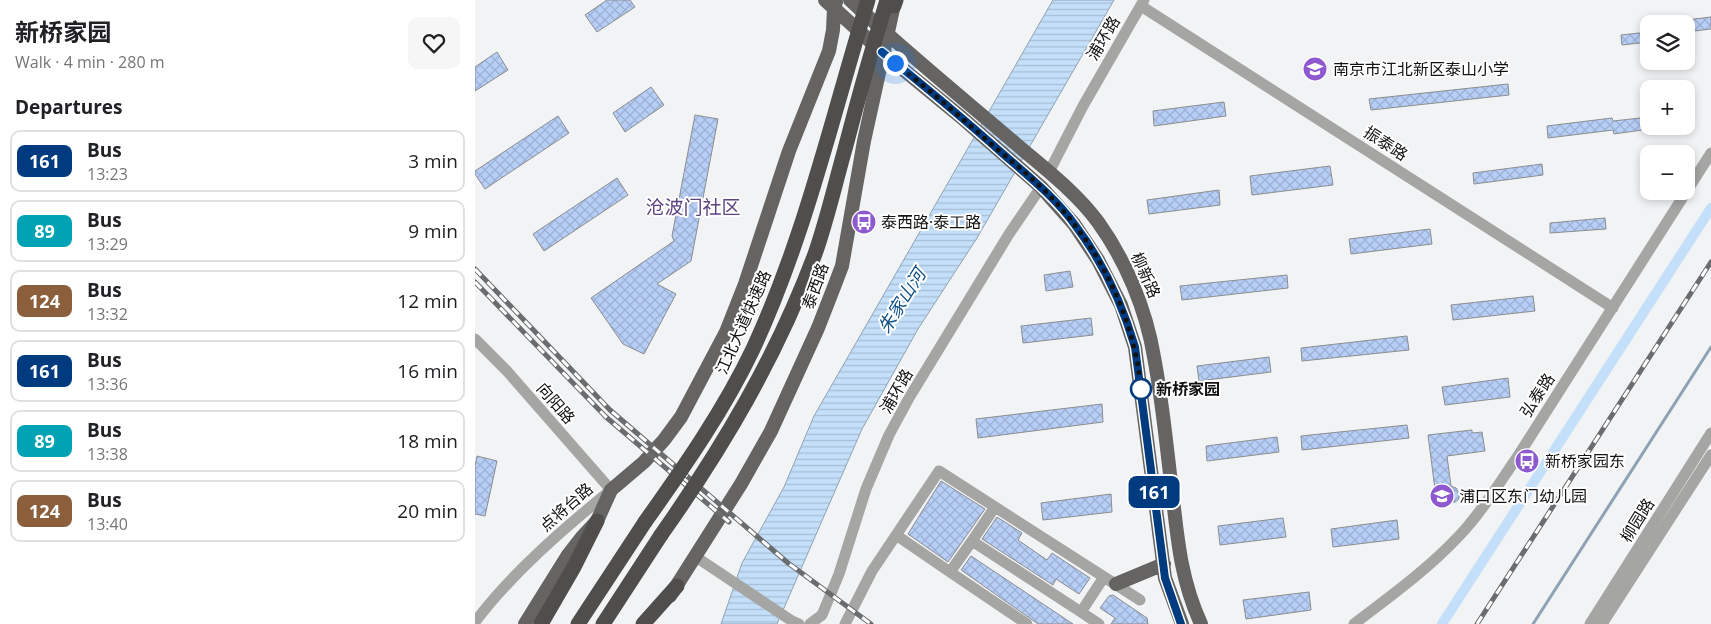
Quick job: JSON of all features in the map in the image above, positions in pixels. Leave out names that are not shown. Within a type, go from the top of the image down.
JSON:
[{"type":"highway","name":"江北大道快速路","points":[[578,624],[645,522],[697,448],[753,350],[804,221],[868,0]]},
{"type":"highway","points":[[603,624],[739,415],[780,338],[816,252],[869,59],[893,1]]},
{"type":"highway","points":[[541,624],[574,567],[597,521]]},
{"type":"highway","points":[[643,624],[677,586]]},
{"type":"main road","name":"柳新路","points":[[850,0],[1077,198],[1098,222],[1129,276],[1139,300],[1155,357],[1182,569],[1201,624]]},
{"type":"main road","name":"泰西路","points":[[696,558],[771,431],[818,328],[834,287],[846,244],[864,140],[893,1]]},
{"type":"main road","points":[[831,2],[882,52],[1041,187],[1075,224],[1114,288],[1129,328],[1139,372],[1165,578],[1181,624]]},
{"type":"main road","points":[[611,490],[644,462],[664,440],[685,409],[726,332],[745,284],[789,151],[829,50],[833,30],[831,2]]},
{"type":"main road","name":"点将台路","points":[[525,624],[568,555],[597,521],[611,490]]},
{"type":"main road","points":[[653,624],[696,558]]},
{"type":"main road","points":[[1110,581],[1163,564]]},
{"type":"street","name":"浦环路","points":[[1049,172],[1103,69],[1143,3]]},
{"type":"street","name":"振泰路","points":[[1143,3],[1613,308]]},
{"type":"street","name":"弘泰路","points":[[1355,624],[1423,572],[1460,534],[1515,459],[1711,154]]},
{"type":"street","name":"浦环路","points":[[810,624],[822,614],[839,574],[866,489],[889,435],[909,398],[1004,242],[1041,187]]},
{"type":"street","name":"向阳路","points":[[475,339],[513,378],[611,490]]},
{"type":"street","name":"柳园路","points":[[1590,624],[1711,434]]},
{"type":"street","name":"柳园路","points":[[1603,624],[1711,455]]},
{"type":"street","points":[[845,624],[872,572],[939,471],[1140,600]]},
{"type":"street","name":"点将台路","points":[[475,622],[516,576],[611,490]]},
{"type":"street","points":[[950,572],[995,507]]},
{"type":"street","points":[[896,535],[1027,624]]},
{"type":"street","points":[[972,540],[1099,624]]},
{"type":"street","points":[[696,558],[795,622]]},
{"type":"street","points":[[1081,612],[1110,581]]},
{"type":"water","name":"朱家山河","points":[[1053,0],[1114,0],[977,238],[918,329],[862,429],[777,624],[721,624],[742,563],[784,487],[814,416]]},
{"type":"building","points":[[607,0],[630,0],[635,7],[597,32],[585,15]]},
{"type":"building","points":[[1711,17],[1711,29],[1695,31],[1695,19]]},
{"type":"building","points":[[1640,33],[1640,43],[1622,45],[1621,35]]},
{"type":"building","points":[[497,52],[508,70],[475,91],[475,67]]},
{"type":"building","points":[[1508,84],[1509,95],[1371,110],[1369,99]]},
{"type":"building","points":[[651,87],[664,105],[625,132],[613,113]]},
{"type":"building","points":[[1224,102],[1226,116],[1154,126],[1153,111]]},
{"type":"building","points":[[695,115],[718,119],[691,261],[657,284],[676,294],[644,354],[623,344],[591,298],[674,241],[672,236]]},
{"type":"building","points":[[558,116],[569,133],[485,189],[475,171]]},
{"type":"building","points":[[1612,118],[1613,121],[1640,118],[1640,130],[1614,134],[1613,130],[1548,138],[1547,126]]},
{"type":"building","points":[[1542,164],[1543,175],[1474,184],[1473,173]]},
{"type":"building","points":[[1330,166],[1333,185],[1252,195],[1250,176]]},
{"type":"building","points":[[617,178],[628,195],[544,251],[533,234]]},
{"type":"building","points":[[1219,190],[1220,205],[1149,214],[1147,200]]},
{"type":"building","points":[[1605,218],[1606,229],[1550,233],[1550,223]]},
{"type":"building","points":[[1430,229],[1432,244],[1351,254],[1349,239]]},
{"type":"building","points":[[1070,271],[1073,287],[1046,291],[1044,275]]},
{"type":"building","points":[[1287,275],[1288,288],[1182,300],[1180,286]]},
{"type":"building","points":[[1533,296],[1535,311],[1453,320],[1451,305]]},
{"type":"building","points":[[1091,318],[1093,335],[1023,343],[1021,326]]},
{"type":"building","points":[[1407,336],[1409,350],[1302,361],[1301,348]]},
{"type":"building","points":[[1269,357],[1271,372],[1199,381],[1197,366]]},
{"type":"building","points":[[1508,378],[1510,397],[1445,405],[1442,387]]},
{"type":"building","points":[[1102,404],[1103,422],[978,438],[976,419]]},
{"type":"building","points":[[1407,425],[1409,438],[1302,450],[1301,436]]},
{"type":"building","points":[[1472,430],[1472,433],[1482,432],[1485,451],[1447,456],[1451,486],[1456,488],[1459,493],[1459,499],[1455,502],[1437,505],[1428,435]]},
{"type":"building","points":[[1277,437],[1279,452],[1207,461],[1206,446]]},
{"type":"building","points":[[477,456],[497,461],[485,516],[475,514],[475,466]]},
{"type":"building","points":[[941,481],[985,509],[948,562],[908,534]]},
{"type":"building","points":[[1111,494],[1112,512],[1043,520],[1041,503]]},
{"type":"building","points":[[997,517],[1022,533],[1018,540],[1047,560],[1052,553],[1090,578],[1079,594],[1056,579],[1053,585],[982,539]]},
{"type":"building","points":[[1283,518],[1286,537],[1220,545],[1218,526]]},
{"type":"building","points":[[1397,520],[1399,539],[1333,547],[1331,529]]},
{"type":"building","points":[[971,556],[1073,624],[1038,624],[961,570]]},
{"type":"building","points":[[1309,592],[1311,610],[1246,619],[1243,600]]},
{"type":"building","points":[[1113,595],[1147,618],[1148,624],[1111,624],[1115,618],[1100,608],[1109,596]]},
{"type":"waterway","points":[[1442,624],[1711,208]]},
{"type":"waterway","points":[[1533,624],[1711,347]]},
{"type":"railway","points":[[1477,624],[1711,262]]},
{"type":"railway","points":[[475,269],[610,410],[788,563],[871,624]]},
{"type":"railway","points":[[475,282],[606,417],[729,522]]},
{"type":"bus line","name":"161","points":[[882,52],[961,117],[1041,187],[1075,224],[1114,288],[1135,347],[1165,578],[1181,624]]},
{"type":"place","name":"南京市江北新区泰山小学","points":[[1315,69]]},
{"type":"place","name":"泰西路·泰工路","points":[[864,222]]},
{"type":"place","name":"新桥家园","points":[[1141,389]]},
{"type":"place","name":"新桥家园东","points":[[1527,461]]},
{"type":"place","name":"浦口区东门幼儿园","points":[[1442,496]]},
{"type":"district","name":"沧波门社区","points":[[693,207]]},
{"type":"route","points":[[895,63],[961,117],[1041,187],[1075,224],[1114,288],[1135,347],[1141,389]]}]
